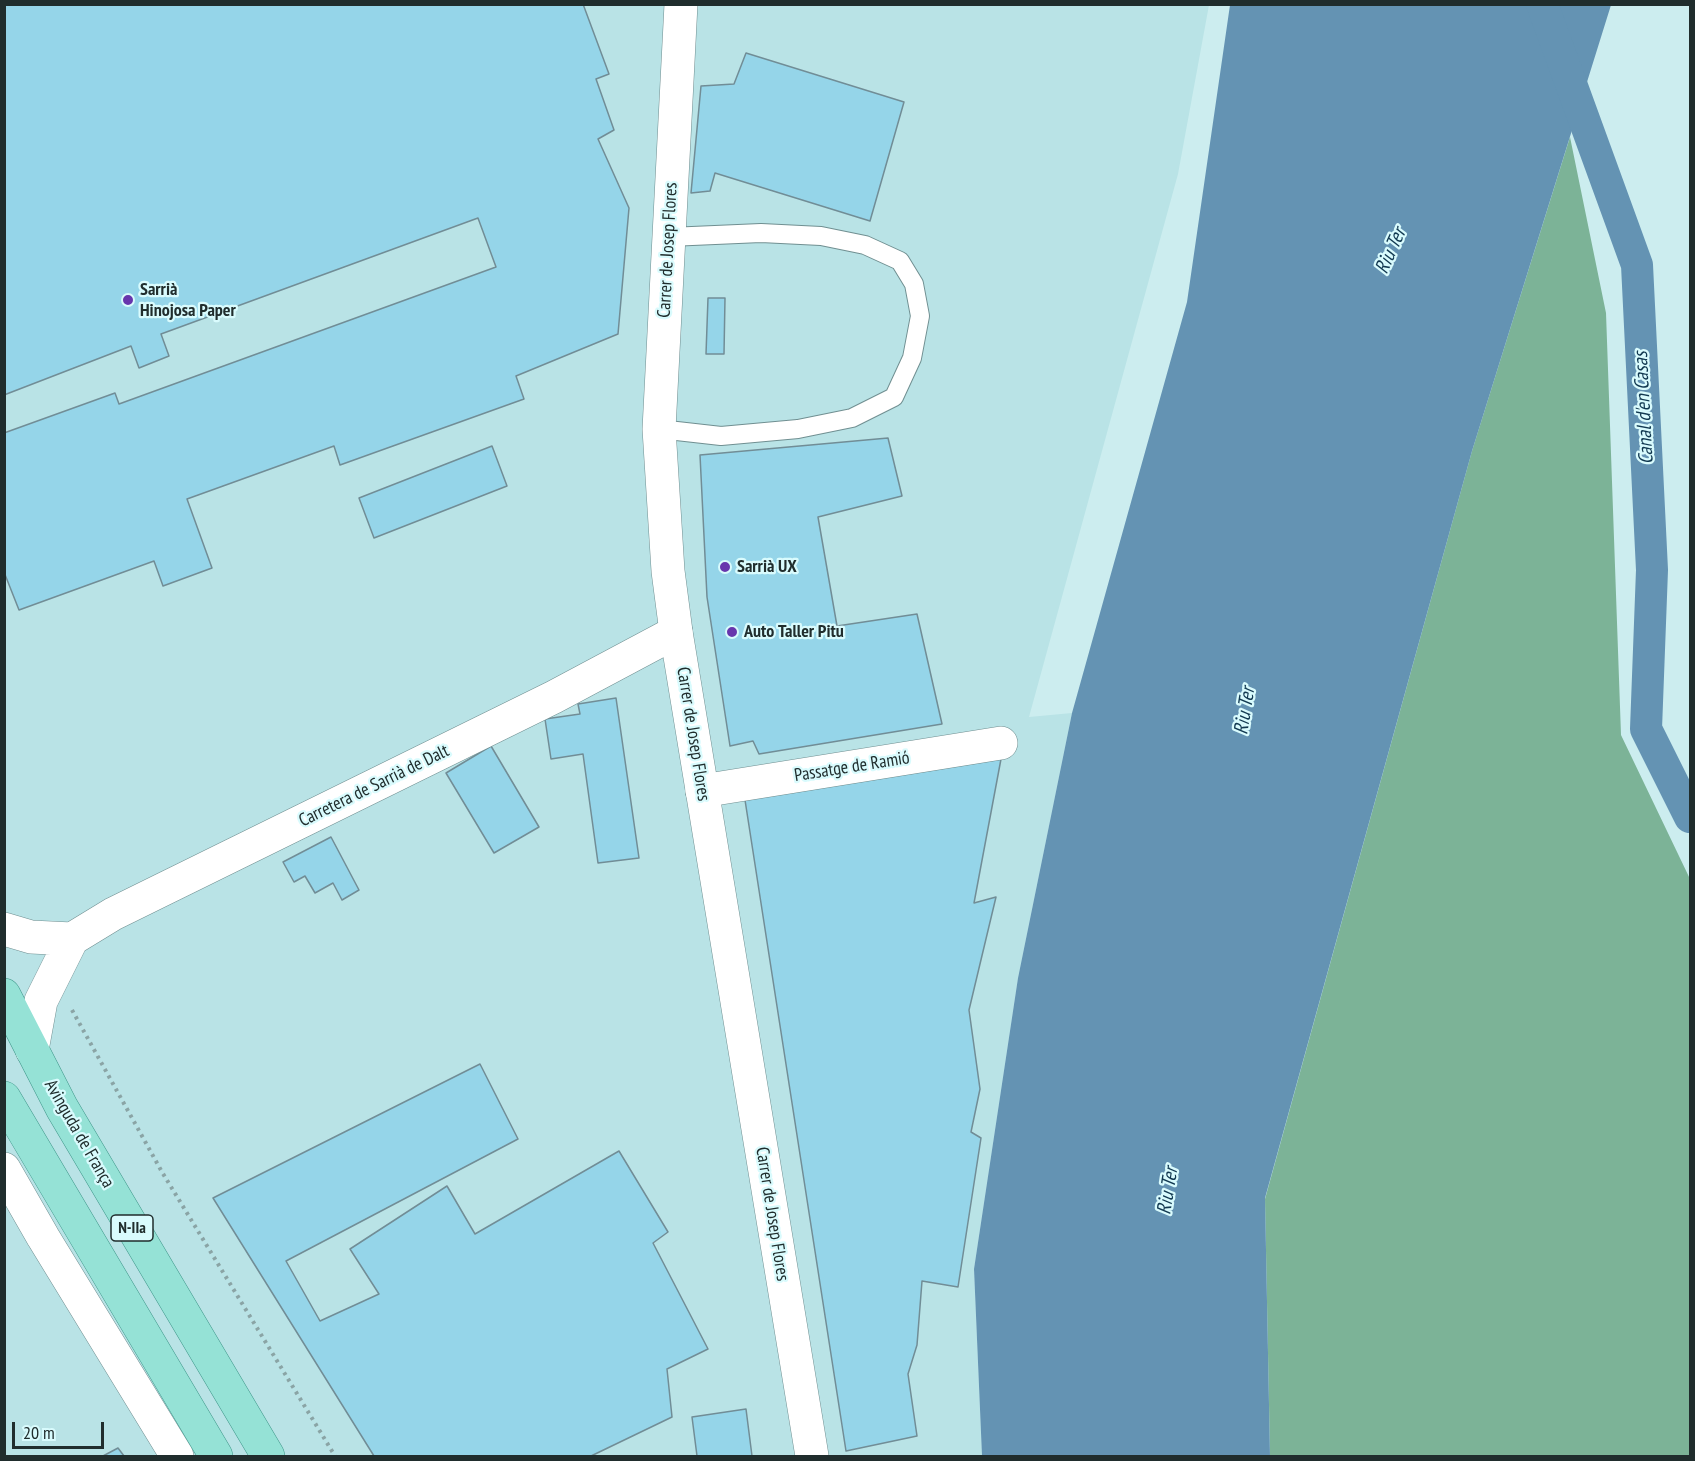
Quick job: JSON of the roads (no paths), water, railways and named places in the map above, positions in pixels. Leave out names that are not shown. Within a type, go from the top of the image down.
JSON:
[{"type":"main road","name":"Avinguda de França","points":[[4,995],[62,1108],[268,1456]]},
{"type":"main road","name":"N-IIa","points":[[4,1098],[216,1456]]},
{"type":"street","name":"Carrer de Josep Flores","points":[[681,4],[659,429],[668,571],[676,632],[812,1456]]},
{"type":"street","name":"Carretera de Sarrià de Dalt","points":[[72,939],[113,914],[554,698],[676,632]]},
{"type":"street","name":"Passatge de Ramió","points":[[702,791],[1001,743]]},
{"type":"street","points":[[4,929],[31,937],[72,939],[41,1001],[32,1050]]},
{"type":"street","points":[[4,1169],[177,1456]]},
{"type":"lane","points":[[659,429],[720,436],[798,429],[852,418],[894,397],[912,358],[920,316],[914,284],[900,261],[865,245],[821,236],[760,233],[669,237]]},
{"type":"water","name":"Riu Ter","points":[[1230,5],[1611,5],[1472,451],[1265,1198],[1270,1456],[982,1456],[974,1269],[1018,978],[1072,713],[1187,302]]},
{"type":"waterway","name":"Canal d'en Casas","points":[[1542,4],[1637,265],[1652,570],[1646,729],[1690,817]]},
{"type":"place","name":"Sarrià Hinojosa Paper","points":[[128,300]]},
{"type":"place","name":"Sarrià UX","points":[[725,567]]},
{"type":"place","name":"Auto Taller Pitu","points":[[732,632]]}]
